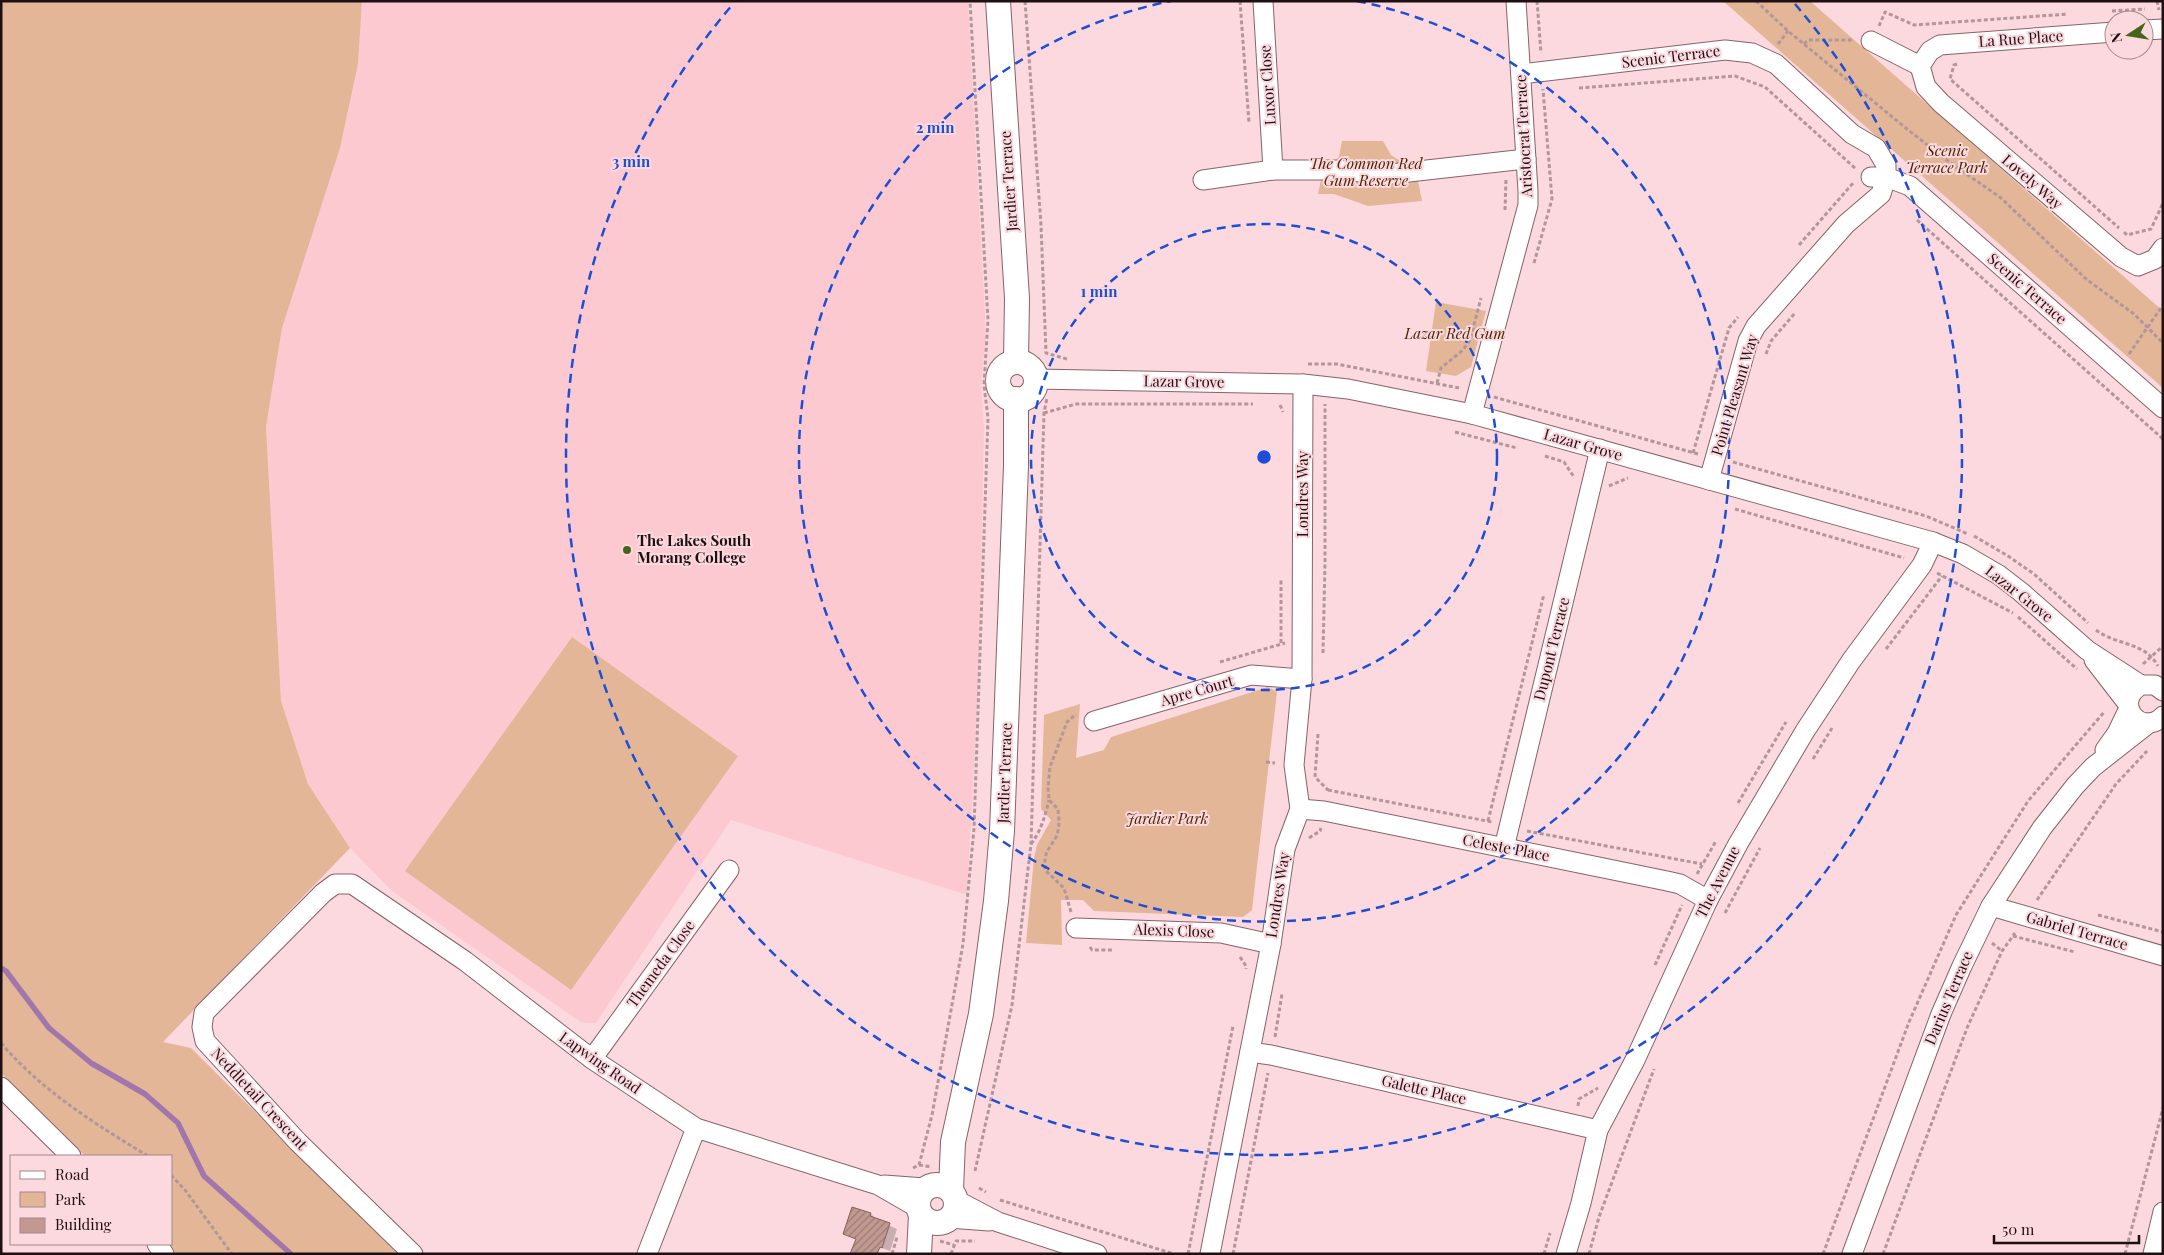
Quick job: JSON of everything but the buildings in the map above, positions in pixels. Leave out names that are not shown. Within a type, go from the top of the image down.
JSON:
[{"type":"street","name":"Jardier Terrace","points":[[998,1],[1017,298],[1016,362]]},
{"type":"street","name":"Luxor Close","points":[[1263,1],[1273,170]]},
{"type":"street","name":"Aristocrat Terrace","points":[[1472,414],[1528,205],[1516,1]]},
{"type":"street","name":"La Rue Place","points":[[1925,58],[1940,45],[2104,33]]},
{"type":"street","points":[[1871,41],[1925,58]]},
{"type":"street","name":"Scenic Terrace","points":[[1521,74],[1725,50],[1752,53],[1776,64],[1852,134],[1879,177],[1910,186],[2163,408]]},
{"type":"street","name":"Lovely Way","points":[[1925,58],[1926,88],[1940,103],[2121,258],[2138,266],[2155,259],[2163,248]]},
{"type":"street","points":[[1203,180],[1273,170],[1334,170],[1391,174],[1526,159]]},
{"type":"street","name":"Point Pleasant Way","points":[[1709,480],[1748,341],[1756,326],[1846,224],[1879,177]]},
{"type":"street","points":[[1016,362],[1023,362],[1030,367],[1036,379],[1032,392],[1024,398],[1016,399],[1003,392],[999,380],[1002,370],[1007,365],[1016,362]]},
{"type":"street","name":"Lazar Grove","points":[[1036,379],[1304,384],[1348,389],[1472,414],[1933,542],[1963,554],[1999,576],[2021,592],[2087,650],[2154,684]]},
{"type":"street","name":"Londres Way","points":[[1210,1254],[1271,944],[1285,849],[1300,809],[1294,765],[1302,680],[1304,384]]},
{"type":"street","name":"Jardier Terrace","points":[[920,1254],[933,1202],[953,1142],[981,1014],[996,901],[1002,831],[1016,466],[1016,399]]},
{"type":"street","name":"Dupont Terrace","points":[[1504,848],[1600,450]]},
{"type":"street","name":"The Avenue","points":[[1566,1254],[1581,1203],[1598,1130],[1635,1060],[1708,900],[1747,828],[1805,731],[1851,661],[1922,565],[1933,542]]},
{"type":"street","name":"Lazar Grove","points":[[2087,650],[2128,718],[2156,720]]},
{"type":"street","name":"Apre Court","points":[[1094,721],[1251,675],[1302,680]]},
{"type":"street","name":"Darius Terrace","points":[[1852,1254],[1941,1014],[1962,966],[1992,906],[2042,828],[2074,786],[2093,767],[2128,718],[2131,693],[2154,684]]},
{"type":"street","name":"Celeste Place","points":[[1300,809],[1324,811],[1680,884],[1708,900]]},
{"type":"street","name":"Themeda Close","points":[[592,1059],[729,870]]},
{"type":"street","name":"Neddletail Crescent","points":[[352,884],[335,884],[323,893],[204,1013],[202,1027],[205,1041],[292,1135],[412,1254]]},
{"type":"street","name":"Lapwing Road","points":[[352,884],[465,961],[592,1059],[696,1128],[1097,1254]]},
{"type":"street","name":"Gabriel Terrace","points":[[1992,906],[2163,956]]},
{"type":"street","name":"Alexis Close","points":[[1076,928],[1221,933],[1271,944]]},
{"type":"street","name":"Galette Place","points":[[1250,1052],[1272,1055],[1598,1130]]},
{"type":"street","points":[[1,1087],[70,1155]]},
{"type":"street","points":[[647,1254],[696,1128]]},
{"type":"street","name":"Jardier Terrace","points":[[925,1254],[933,1202]]},
{"type":"street","points":[[2153,1254],[2163,1212]]},
{"type":"path","points":[[933,1202],[913,1168],[919,1165],[932,1115],[963,944],[974,828],[988,418],[984,386],[988,320],[970,1]]},
{"type":"path","points":[[1025,1],[1041,225],[1046,354],[1069,360]]},
{"type":"path","points":[[1240,1],[1250,128]]},
{"type":"path","points":[[1756,1],[1788,31],[1907,129],[1948,161],[2001,198],[2086,279],[2134,314],[2163,343]]},
{"type":"path","points":[[1964,64],[1954,65],[1950,79],[2127,235],[2151,229],[2163,203]]},
{"type":"path","points":[[1503,219],[1506,209],[1505,161]]},
{"type":"path","points":[[1427,405],[1441,368],[1463,350],[1470,340],[1483,294]]},
{"type":"path","points":[[2148,327],[2163,305]]},
{"type":"path","points":[[1763,361],[1771,341],[1797,311]]},
{"type":"path","points":[[1301,364],[1337,364],[1437,382],[1477,392]]},
{"type":"path","points":[[1044,413],[1076,404],[1262,404]]},
{"type":"path","points":[[1272,404],[1334,405]]},
{"type":"path","points":[[1449,430],[1523,450]]},
{"type":"path","points":[[1541,455],[1564,462],[1572,476],[1570,486]]},
{"type":"path","points":[[1738,458],[1738,464]]},
{"type":"path","points":[[1572,476],[1612,487],[1628,478],[1638,480]]},
{"type":"path","points":[[1732,508],[1922,565],[2010,610],[2083,674]]},
{"type":"path","points":[[1883,652],[1942,576]]},
{"type":"path","points":[[1488,821],[1544,591]]},
{"type":"path","points":[[1883,1254],[1967,1028],[2002,950],[2116,784],[2149,749],[2128,718],[2107,709]]},
{"type":"path","points":[[1031,844],[1045,818],[1049,800],[1050,767],[1057,744],[1067,722],[1076,714],[1082,714],[1094,721]]},
{"type":"path","points":[[1810,763],[1835,723]]},
{"type":"path","points":[[1049,800],[1058,809],[1059,824],[1056,837],[1046,850],[1045,870],[1064,888],[1076,928],[1092,950],[1121,950]]},
{"type":"path","points":[[1724,915],[1761,846]]},
{"type":"path","points":[[1238,954],[1246,966],[1245,974]]},
{"type":"path","points":[[1188,1254],[1235,1017]]},
{"type":"path","points":[[1,1043],[39,1081],[79,1113],[146,1155]]},
{"type":"path","points":[[1589,1254],[1599,1217],[1655,1066]]},
{"type":"path","points":[[2125,1254],[2163,1108]]},
{"type":"path","points":[[172,1176],[185,1190],[232,1254]]},
{"type":"path","points":[[979,1188],[991,1195]]},
{"type":"path","points":[[997,1199],[1174,1254]]},
{"type":"path","points":[[892,1254],[898,1235]]},
{"type":"path","points":[[951,1254],[956,1241],[982,1241]]},
{"type":"shaded area","name":"The Lakes South Morang College","points":[[362,1],[968,1],[986,334],[981,385],[984,427],[979,672],[967,895],[731,820],[596,1023],[582,1023],[392,891],[350,848],[308,784],[281,701],[266,427],[282,328],[340,148],[358,64]]},
{"type":"green space","points":[[1,1],[362,1],[358,64],[340,148],[282,328],[266,427],[281,701],[308,784],[350,848],[163,1042],[191,1048],[398,1254],[176,1254],[171,1245],[172,1155],[84,1155],[1,1073]]},
{"type":"green space","name":"Scenic Terrace Park","points":[[1723,1],[1810,1],[2163,311],[2163,388]]},
{"type":"green space","name":"The Common Red Gum Reserve","points":[[1342,141],[1383,141],[1391,155],[1416,171],[1422,201],[1368,206],[1334,194],[1318,194],[1323,170],[1339,157]]},
{"type":"green space","name":"Lazar Red Gum","points":[[1436,302],[1486,311],[1471,367],[1456,376],[1426,371]]},
{"type":"green space","points":[[572,637],[738,756],[571,990],[405,871]]},
{"type":"green space","name":"Jardier Park","points":[[1268,687],[1277,692],[1252,910],[1243,917],[1094,911],[1083,900],[1061,900],[1062,945],[1026,943],[1034,858],[1037,845],[1051,820],[1041,809],[1044,715],[1080,704],[1076,758],[1104,750],[1111,737]]},
{"type":"waterway","points":[[1,968],[6,971],[49,1028],[91,1063],[145,1094],[178,1123],[204,1176],[291,1254]]},
{"type":"place","name":"The Lakes South Morang College","points":[[627,550]]}]
